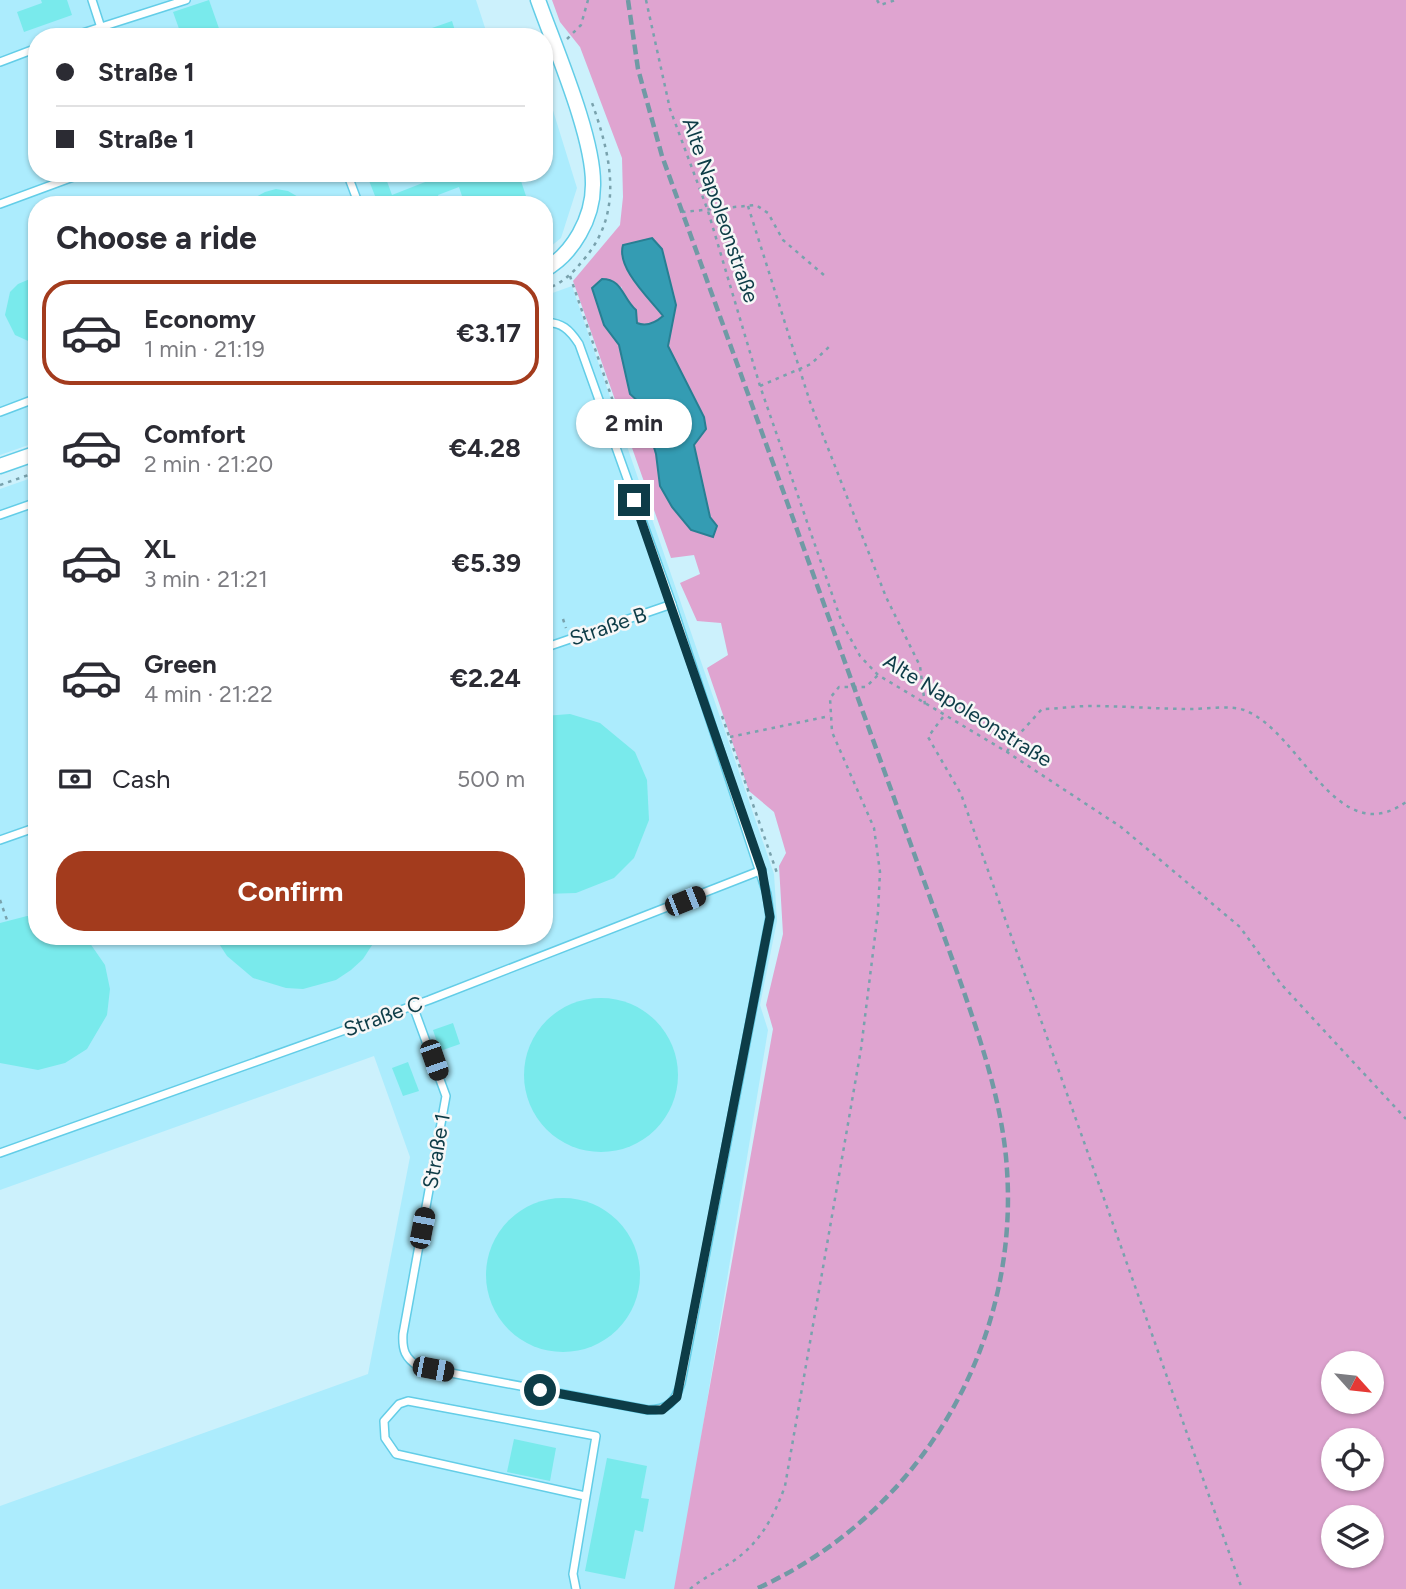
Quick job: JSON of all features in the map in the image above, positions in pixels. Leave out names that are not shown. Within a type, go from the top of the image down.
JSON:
[{"type":"street","points":[[538,0],[548,28]]},
{"type":"street","points":[[553,43],[590,154],[593,187],[582,229],[563,256],[553,263]]},
{"type":"street","points":[[0,466],[28,456]]},
{"type":"lane","points":[[92,0],[102,28]]},
{"type":"lane","points":[[93,28],[186,0]]},
{"type":"lane","points":[[0,62],[28,51]]},
{"type":"lane","points":[[0,192],[2,203],[59,182]]},
{"type":"lane","name":"Straße 1","points":[[413,1006],[446,1096],[402,1334],[402,1348],[407,1359],[419,1367],[648,1410],[662,1410],[677,1397],[681,1383],[770,917],[762,870],[579,344],[571,331],[553,321]]},
{"type":"lane","points":[[0,412],[28,401]]},
{"type":"lane","points":[[0,515],[28,505]]},
{"type":"lane","name":"Straße B","points":[[553,645],[671,604]]},
{"type":"lane","points":[[0,840],[28,830]]},
{"type":"lane","name":"Straße C","points":[[0,1153],[413,1006],[762,870]]},
{"type":"lane","points":[[576,1589],[573,1574],[596,1436],[408,1401],[391,1411],[384,1421],[385,1438],[396,1454],[585,1496]]},
{"type":"path","points":[[564,42],[581,25],[589,0]]},
{"type":"path","name":"Alte Napoleonstraße","points":[[646,0],[670,109],[708,211],[760,386],[842,623],[860,656],[878,675],[943,717],[1007,752],[1121,827],[1240,928],[1280,984],[1406,1119]]},
{"type":"path","points":[[877,0],[880,5],[896,0]]},
{"type":"path","points":[[682,212],[756,205],[768,213],[783,240],[825,276]]},
{"type":"path","points":[[748,206],[799,369],[886,597],[920,666],[925,705]]},
{"type":"path","points":[[760,386],[811,364],[832,344]]},
{"type":"path","points":[[0,485],[28,475]]},
{"type":"path","points":[[563,619],[566,628]]},
{"type":"path","points":[[690,1589],[734,1561],[758,1539],[767,1527],[781,1496],[861,1049],[873,968],[880,872],[874,828],[839,752],[830,716],[830,698],[834,690],[843,685],[866,687],[878,675]]},
{"type":"path","points":[[1007,752],[1013,741],[1042,709],[1090,706],[1243,709],[1289,742],[1320,785],[1357,813],[1374,816],[1393,811],[1406,802]]},
{"type":"path","points":[[729,737],[830,716]]},
{"type":"path","points":[[943,717],[928,737],[961,794],[1242,1589]]},
{"type":"path","points":[[0,900],[7,920]]},
{"type":"shaded area","points":[[0,0],[476,0],[485,28],[28,28],[28,182],[553,182],[553,110],[577,188],[561,238],[553,245],[553,196],[28,196],[28,445],[0,455]]},
{"type":"shaded area","points":[[552,0],[1406,0],[1406,1589],[674,1589],[773,1029],[766,1005],[783,934],[779,866],[786,853],[774,812],[749,791],[707,668],[728,655],[721,623],[697,621],[680,583],[700,574],[694,555],[671,558],[573,281],[620,225],[623,197],[622,158],[580,47],[560,22]],"holes":[[[662,249],[676,305],[668,346],[705,429],[694,445],[710,517],[717,526],[660,486],[656,454],[641,404],[630,394],[619,345],[621,286],[627,302],[636,310],[636,323],[651,324],[663,315],[627,269]]]},
{"type":"shaded area","points":[[652,238],[662,249],[676,305],[668,346],[704,417],[706,429],[694,445],[710,517],[717,526],[713,537],[691,530],[672,507],[660,486],[656,454],[641,404],[630,394],[619,345],[604,325],[592,288],[602,279],[614,282],[636,310],[637,323],[651,324],[663,316],[629,273],[622,254],[623,245]]},
{"type":"shaded area","points":[[572,286],[774,874],[777,921],[760,1005],[768,1030],[677,1584],[674,1589],[0,1589],[0,1506],[368,1374],[410,1157],[374,1056],[0,1190],[0,489],[28,479],[28,945],[553,945],[553,293]]},
{"type":"building","points":[[41,0],[67,0],[72,15],[28,28],[24,32],[17,12],[42,3]]},
{"type":"building","points":[[209,0],[219,28],[179,28],[173,12]]},
{"type":"building","points":[[452,21],[454,28],[432,28]]},
{"type":"building","points":[[370,182],[387,182],[392,195],[425,182],[521,182],[526,196],[462,196],[459,187],[438,196],[375,196]]},
{"type":"building","points":[[276,189],[297,196],[258,196]]},
{"type":"building","points":[[28,280],[28,341],[15,335],[5,315],[10,292],[18,284]]},
{"type":"building","points":[[570,714],[600,723],[635,752],[647,780],[649,820],[634,858],[614,878],[576,893],[553,894],[553,715]]},
{"type":"building","points":[[28,916],[28,945],[91,945],[105,965],[110,989],[107,1015],[87,1049],[65,1063],[38,1070],[0,1063],[0,923]]},
{"type":"building","points":[[220,945],[372,945],[363,959],[336,980],[303,989],[286,988],[253,978],[227,956]]},
{"type":"building","points":[[601,998],[630,1004],[655,1021],[672,1046],[678,1075],[672,1104],[655,1129],[630,1146],[601,1152],[572,1146],[547,1129],[530,1104],[524,1075],[530,1046],[547,1021],[572,1004]]},
{"type":"building","points":[[453,1023],[460,1044],[440,1051],[433,1030]]},
{"type":"building","points":[[408,1062],[419,1091],[403,1096],[392,1068]]},
{"type":"building","points":[[563,1198],[592,1204],[617,1221],[634,1246],[640,1275],[634,1304],[617,1329],[592,1346],[563,1352],[534,1346],[509,1329],[492,1304],[486,1275],[492,1246],[509,1221],[534,1204]]},
{"type":"building","points":[[514,1439],[556,1448],[550,1481],[507,1472]]},
{"type":"building","points":[[607,1458],[647,1466],[641,1498],[649,1499],[643,1532],[635,1530],[625,1579],[585,1571]]},
{"type":"railway","points":[[628,0],[638,69],[662,156],[966,999],[996,1096],[1005,1145],[1006,1236],[996,1300],[976,1362],[947,1419],[910,1471],[865,1518],[814,1557],[756,1589]]},
{"type":"route","points":[[540,1390],[648,1410],[662,1410],[677,1397],[770,917],[762,870],[634,500]]}]
